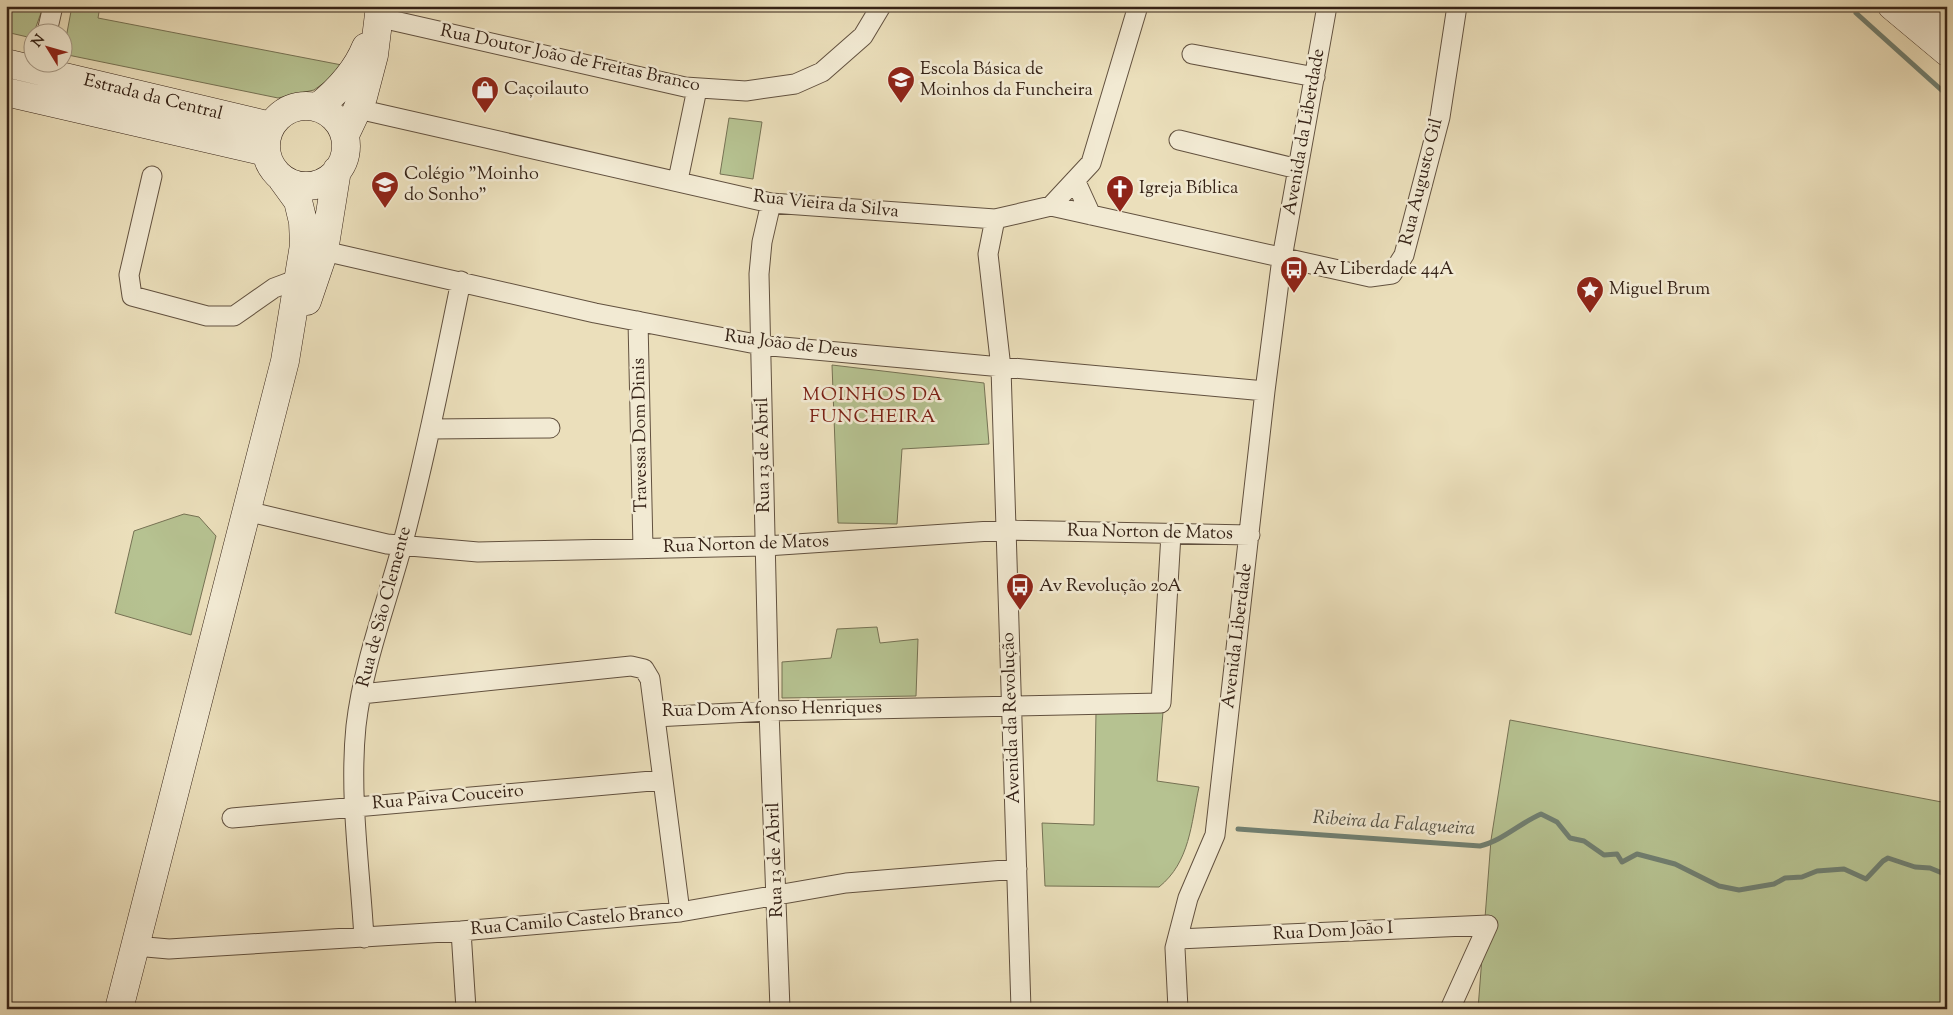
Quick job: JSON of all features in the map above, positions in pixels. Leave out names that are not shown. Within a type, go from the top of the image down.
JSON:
[{"type":"street","points":[[49,22],[53,6]]},
{"type":"street","name":"Rua Doutor João de Freitas Branco","points":[[378,12],[697,88],[746,91],[795,84],[822,72],[863,36],[880,6]]},
{"type":"street","points":[[1051,206],[1091,163],[1138,6]]},
{"type":"street","name":"Avenida da Liberdade","points":[[1282,258],[1327,6]]},
{"type":"street","name":"Rua Augusto Gil","points":[[1051,206],[1370,277],[1392,274],[1404,255],[1440,117],[1457,6]]},
{"type":"street","points":[[1892,6],[1947,52]]},
{"type":"street","points":[[1923,6],[1947,27]]},
{"type":"street","points":[[318,107],[338,92],[359,64],[378,12]]},
{"type":"street","points":[[344,135],[358,109],[374,55],[378,12]]},
{"type":"street","points":[[1192,54],[1314,77]]},
{"type":"street","name":"Estrada da Central","points":[[6,62],[22,64]]},
{"type":"street","points":[[33,98],[39,72]]},
{"type":"street","name":"Estrada da Central","points":[[59,72],[268,139]]},
{"type":"street","points":[[678,180],[697,88]]},
{"type":"street","name":"Estrada da Central","points":[[6,92],[268,139]]},
{"type":"street","points":[[282,179],[291,184],[312,186],[321,183],[337,170],[344,160],[346,147],[344,135],[335,118],[318,107],[291,108],[279,115],[268,139],[271,167],[298,201],[303,222],[304,245],[285,361]]},
{"type":"street","name":"Rua Vieira da Silva","points":[[358,109],[629,172],[678,180],[771,203],[995,219],[1051,206]]},
{"type":"street","points":[[1179,140],[1298,169]]},
{"type":"street","points":[[119,1009],[285,361],[324,251],[337,170]]},
{"type":"street","points":[[152,176],[129,275],[132,296],[207,316],[234,316],[274,288],[298,279]]},
{"type":"street","points":[[1075,180],[1091,215]]},
{"type":"street","name":"Rua 13 de Abril","points":[[771,203],[762,242],[759,274],[769,711],[778,896],[780,1009]]},
{"type":"street","name":"Avenida da Revolução","points":[[995,219],[988,254],[1001,368],[1010,705],[1021,1009]]},
{"type":"street","name":"Rua João de Deus","points":[[324,251],[461,280],[638,321],[761,344],[1001,368],[1265,391]]},
{"type":"street","name":"Avenida Liberdade","points":[[1178,1009],[1175,948],[1188,898],[1215,835],[1265,391],[1282,258]]},
{"type":"street","name":"Rua de São Clemente","points":[[364,938],[354,758],[361,694],[402,545],[431,429],[461,280]]},
{"type":"street","name":"Travessa Dom Dinis","points":[[638,321],[643,549]]},
{"type":"street","points":[[431,429],[550,428]]},
{"type":"street","name":"Rua Norton de Matos","points":[[246,511],[387,544],[478,552],[766,546],[1006,530],[1250,535]]},
{"type":"street","name":"Rua Dom Afonso Henriques","points":[[361,694],[631,666],[644,669],[650,679],[655,717],[769,711],[1161,703],[1171,534]]},
{"type":"street","points":[[655,717],[680,912]]},
{"type":"street","name":"Rua Paiva Couceiro","points":[[232,818],[663,780]]},
{"type":"street","name":"Rua Camilo Castelo Branco","points":[[135,946],[169,949],[364,938],[680,912],[846,883],[1017,869]]},
{"type":"street","name":"Rua Dom João I","points":[[1178,939],[1488,925],[1450,1009]]},
{"type":"street","points":[[461,931],[466,1009]]},
{"type":"green space","points":[[6,6],[42,10],[38,22],[22,22],[22,36],[6,32]]},
{"type":"green space","points":[[72,6],[100,6],[98,18],[347,66],[314,90],[278,98],[72,56],[72,22],[69,22]]},
{"type":"green space","points":[[729,118],[762,122],[753,179],[720,174]]},
{"type":"green space","points":[[832,365],[984,383],[989,444],[902,449],[897,524],[838,523]]},
{"type":"green space","points":[[184,514],[199,517],[216,536],[191,635],[115,613],[134,531]]},
{"type":"green space","points":[[877,627],[880,643],[918,639],[916,696],[782,698],[782,662],[831,658],[837,629]]},
{"type":"green space","points":[[1096,712],[1163,712],[1157,781],[1199,787],[1188,842],[1177,866],[1159,887],[1045,886],[1042,823],[1094,825]]},
{"type":"green space","points":[[1510,720],[1947,803],[1947,1009],[1478,1009],[1491,840]]},
{"type":"waterway","name":"Ribeira da Falagueira","points":[[1856,13],[1947,95]]},
{"type":"waterway","name":"Ribeira da Falagueira","points":[[1238,829],[1480,846],[1496,840],[1541,814],[1557,822],[1570,838],[1584,841],[1604,855],[1617,854],[1622,862],[1637,854],[1675,864],[1719,886],[1739,890],[1774,884],[1785,878],[1802,877],[1817,871],[1844,869],[1866,879],[1888,858],[1915,867],[1930,868],[1947,875]]},
{"type":"place","name":"Escola Básica de Moinhos da Funcheira","points":[[901,104]]},
{"type":"place","name":"Caçoilauto","points":[[485,114]]},
{"type":"place","name":"Colégio \"Moinho do Sonho\"","points":[[385,209]]},
{"type":"place","name":"Igreja Bíblica","points":[[1120,213]]},
{"type":"place","name":"Av Liberdade 44A","points":[[1294,294]]},
{"type":"place","name":"Miguel Brum","points":[[1590,314]]},
{"type":"place","name":"Av Revolução 20A","points":[[1020,611]]},
{"type":"district","name":"MOINHOS DA FUNCHEIRA","points":[[873,406]]}]
